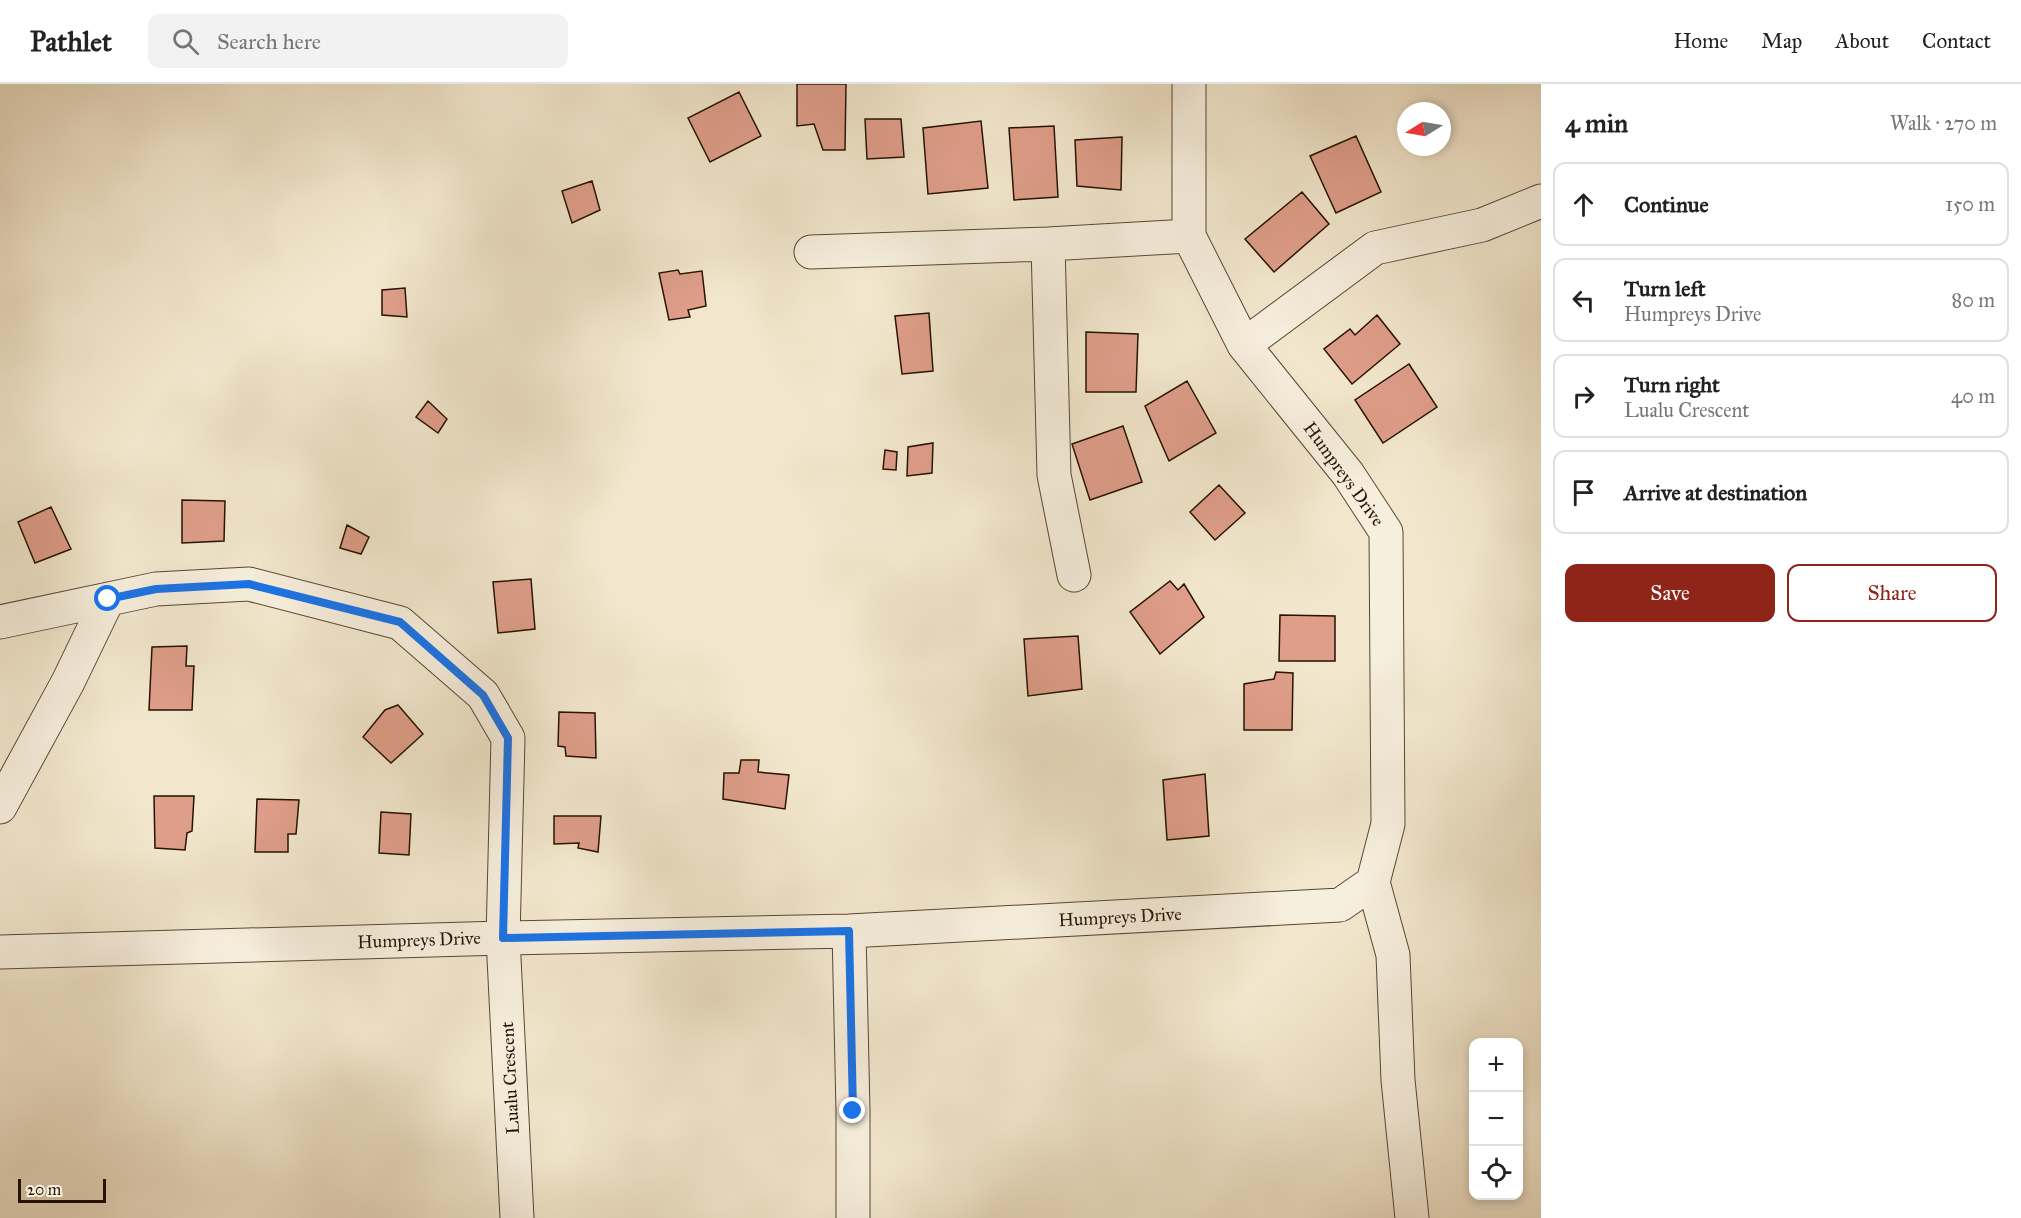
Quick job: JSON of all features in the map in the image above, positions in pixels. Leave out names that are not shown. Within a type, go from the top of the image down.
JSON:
[{"type":"street","name":"Humpreys Drive","points":[[3,946],[849,931],[1340,905],[1373,882],[1388,824],[1386,532],[1348,474],[1244,345],[1189,236],[1189,84]]},
{"type":"street","points":[[1244,345],[1375,248],[1482,225],[1541,201]]},
{"type":"street","points":[[811,252],[1048,244],[1189,236]]},
{"type":"street","points":[[1048,244],[1054,475],[1074,575]]},
{"type":"street","name":"Lualu Crescent","points":[[0,622],[156,589],[249,584],[400,622],[483,695],[508,738],[503,938],[517,1218]]},
{"type":"street","points":[[0,807],[68,682],[108,599]]},
{"type":"street","points":[[1373,882],[1393,955],[1398,1080],[1412,1218]]},
{"type":"street","points":[[849,931],[853,1218]]},
{"type":"building","points":[[797,84],[846,84],[845,150],[823,150],[814,124],[797,126]]},
{"type":"building","points":[[739,92],[761,136],[710,162],[688,118]]},
{"type":"building","points":[[865,119],[901,119],[904,157],[867,159]]},
{"type":"building","points":[[981,121],[988,188],[928,194],[923,128]]},
{"type":"building","points":[[1054,126],[1058,197],[1014,200],[1009,128]]},
{"type":"building","points":[[1356,136],[1381,192],[1336,213],[1310,156]]},
{"type":"building","points":[[1122,137],[1121,190],[1077,186],[1075,140]]},
{"type":"building","points":[[592,181],[600,210],[572,223],[562,191]]},
{"type":"building","points":[[1302,192],[1329,224],[1274,272],[1245,239]]},
{"type":"building","points":[[678,270],[680,274],[702,271],[706,306],[688,310],[690,317],[669,320],[659,273]]},
{"type":"building","points":[[405,288],[407,317],[382,315],[382,290]]},
{"type":"building","points":[[929,313],[933,371],[902,374],[895,316]]},
{"type":"building","points":[[1377,315],[1400,344],[1352,384],[1324,349],[1350,329],[1355,335]]},
{"type":"building","points":[[1086,332],[1138,334],[1136,392],[1086,392]]},
{"type":"building","points":[[1409,364],[1437,407],[1383,443],[1355,400]]},
{"type":"building","points":[[1187,381],[1216,433],[1169,461],[1145,406]]},
{"type":"building","points":[[428,401],[447,419],[438,433],[416,417]]},
{"type":"building","points":[[1123,426],[1142,482],[1090,500],[1072,444]]},
{"type":"building","points":[[933,443],[932,473],[907,476],[908,447]]},
{"type":"building","points":[[885,450],[897,452],[896,470],[883,469]]},
{"type":"building","points":[[1219,485],[1245,513],[1215,540],[1190,512]]},
{"type":"building","points":[[182,500],[225,501],[224,541],[182,543]]},
{"type":"building","points":[[51,507],[71,549],[35,563],[18,522]]},
{"type":"building","points":[[347,525],[369,537],[361,554],[340,548]]},
{"type":"building","points":[[531,579],[535,629],[498,633],[493,582]]},
{"type":"building","points":[[1170,581],[1178,590],[1184,584],[1204,617],[1160,654],[1130,612]]},
{"type":"building","points":[[1280,615],[1335,616],[1335,661],[1279,661]]},
{"type":"building","points":[[1078,636],[1082,689],[1028,696],[1024,639]]},
{"type":"building","points":[[187,646],[186,666],[194,666],[192,710],[149,710],[152,647]]},
{"type":"building","points":[[1276,672],[1293,673],[1292,730],[1244,730],[1244,684],[1274,679]]},
{"type":"building","points":[[398,705],[423,734],[391,763],[363,737],[385,710]]},
{"type":"building","points":[[559,712],[595,713],[596,758],[566,756],[565,747],[558,746]]},
{"type":"building","points":[[741,760],[759,760],[758,772],[789,775],[785,809],[723,799],[724,773],[739,773]]},
{"type":"building","points":[[1205,774],[1209,836],[1167,840],[1163,780]]},
{"type":"building","points":[[154,796],[194,796],[192,831],[187,833],[185,850],[155,848]]},
{"type":"building","points":[[257,799],[299,800],[296,834],[288,834],[288,852],[255,852]]},
{"type":"building","points":[[381,812],[411,814],[409,855],[379,853]]},
{"type":"building","points":[[554,816],[601,816],[598,852],[578,848],[579,843],[554,844]]},
{"type":"route","points":[[108,599],[156,589],[249,584],[400,622],[483,695],[508,738],[503,938],[849,931],[853,1111]]}]
